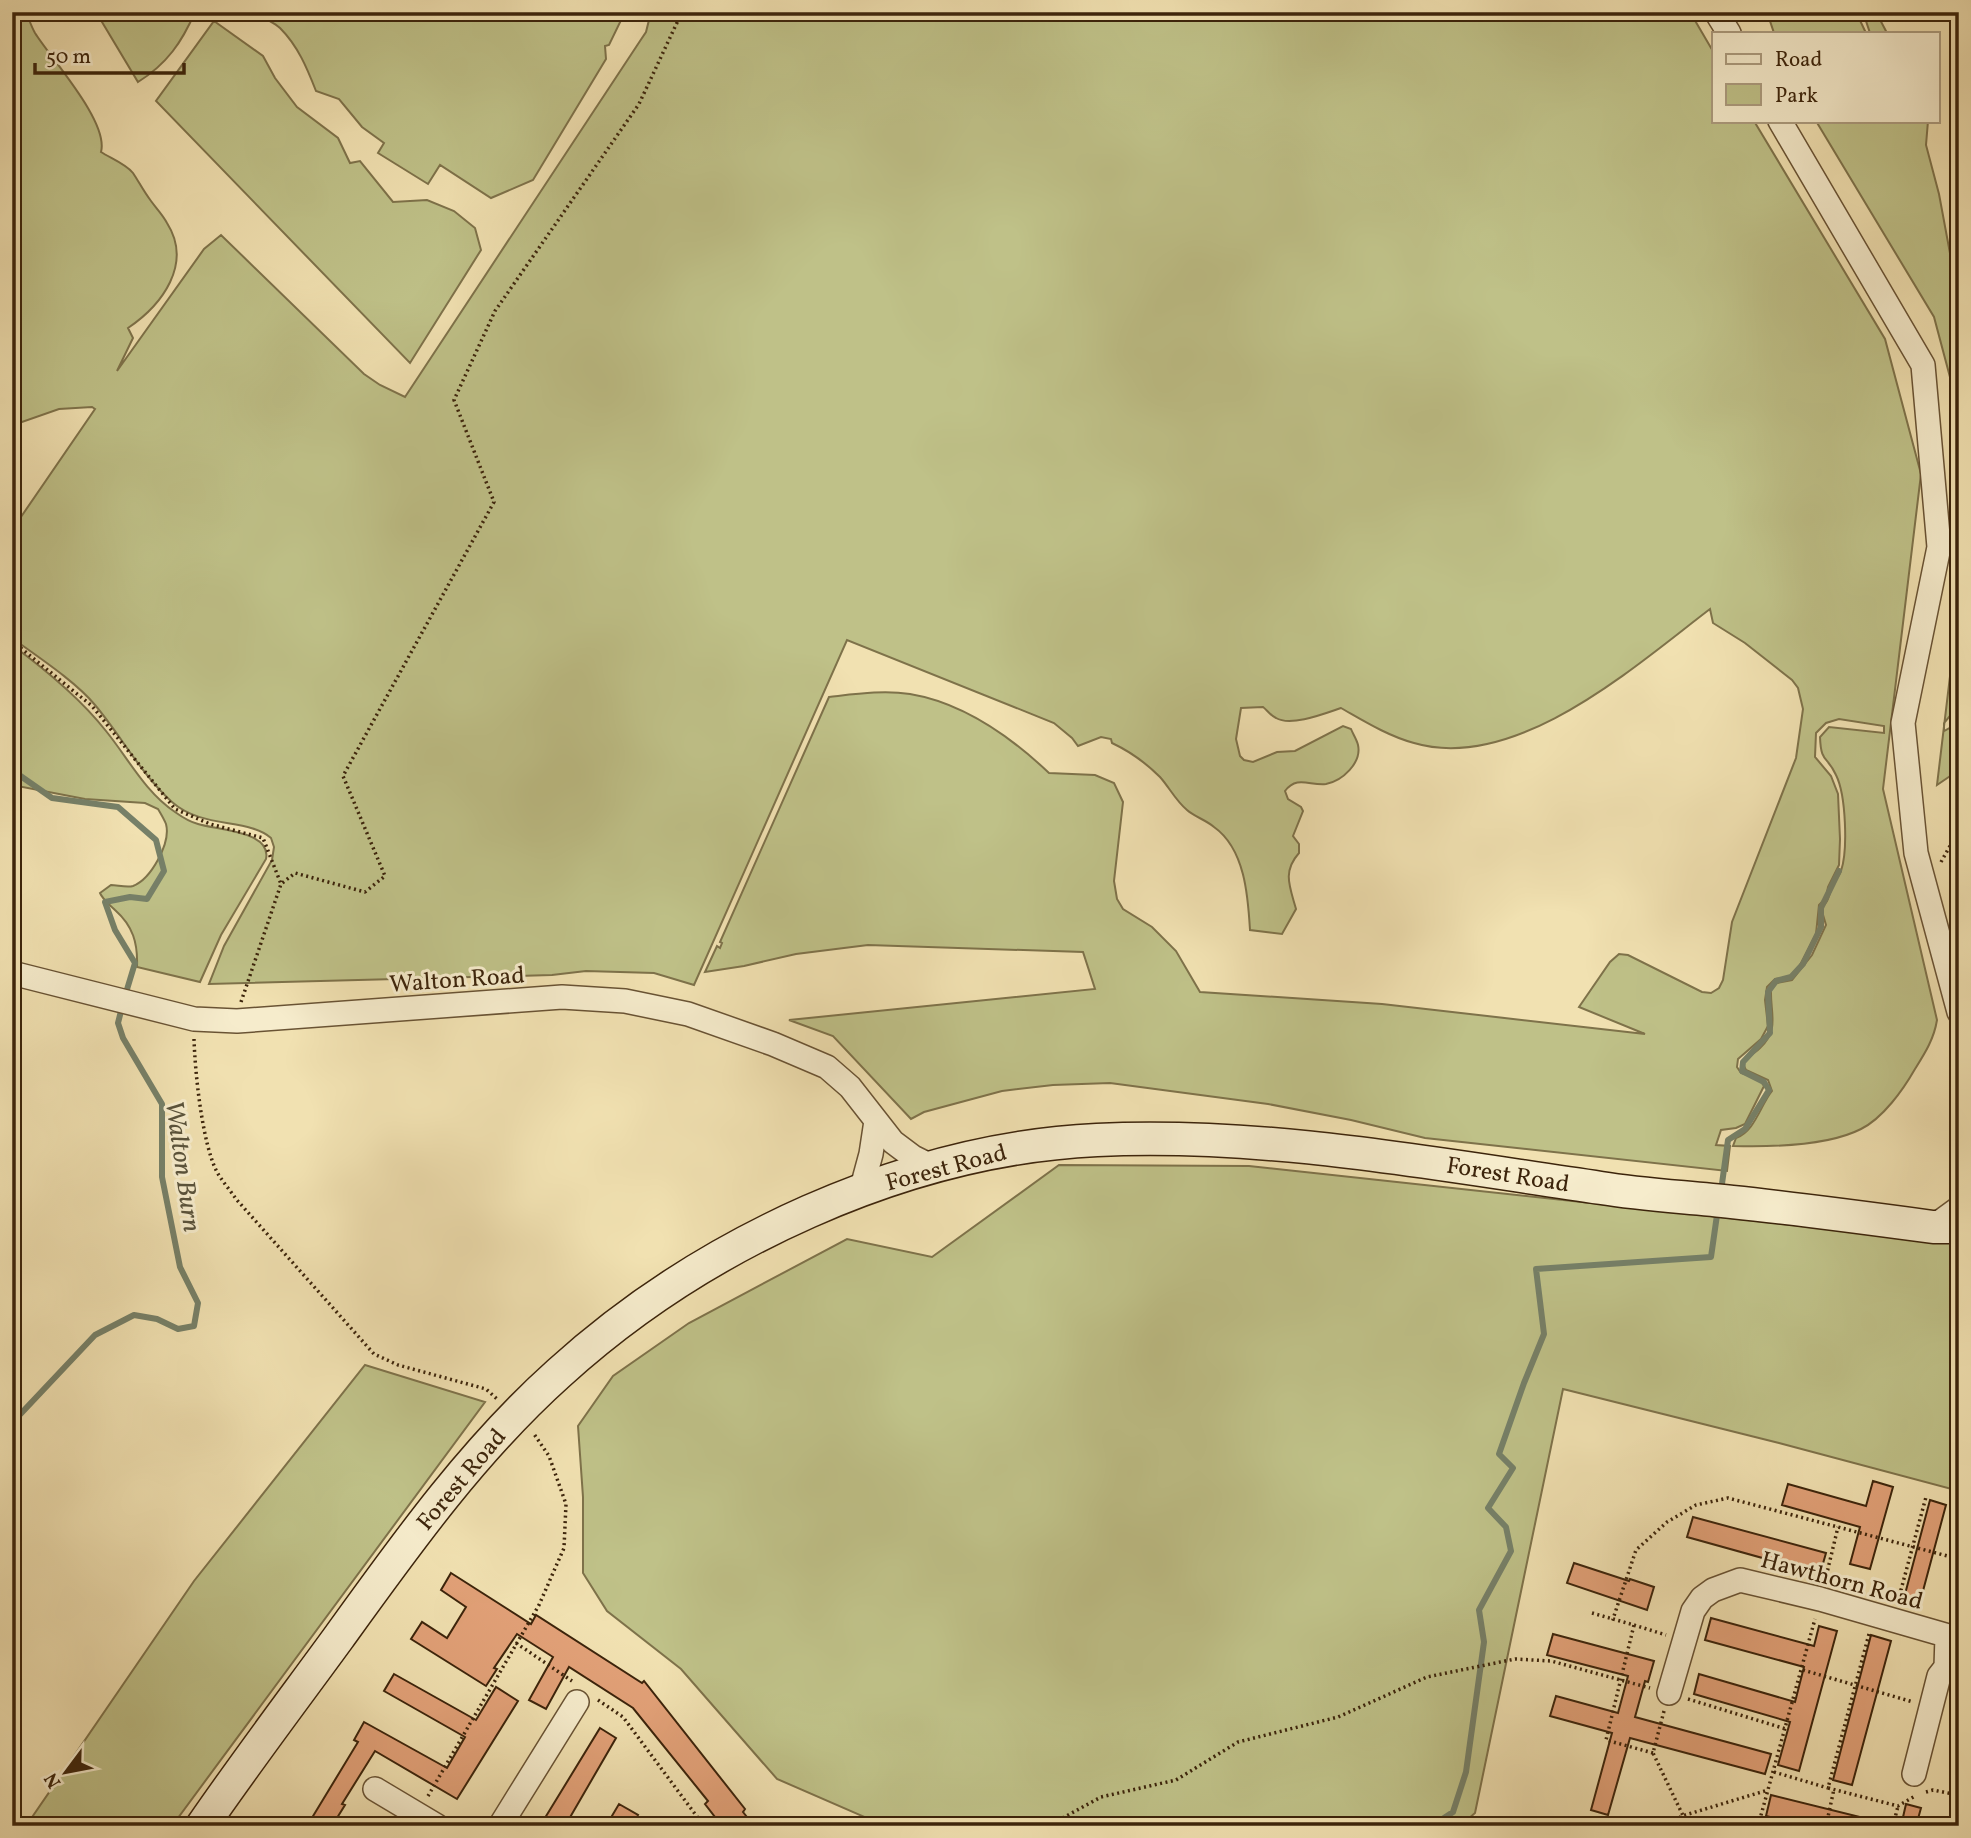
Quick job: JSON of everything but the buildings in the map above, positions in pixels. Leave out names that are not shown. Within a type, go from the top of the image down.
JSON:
[{"type":"street","points":[[1716,12],[1728,32]]},
{"type":"street","points":[[1781,122],[1923,365],[1939,547],[1903,723],[1916,853],[1959,1012]]},
{"type":"street","name":"Walton Road","points":[[12,973],[194,1019],[237,1021],[562,997],[625,1001],[688,1014],[818,1063],[850,1087],[902,1150],[936,1168]]},
{"type":"street","points":[[861,1191],[876,1121]]},
{"type":"street","name":"Forest Road","points":[[202,1826],[372,1591],[457,1479],[557,1374],[618,1323],[701,1267],[784,1223],[861,1191],[936,1168],[1009,1150],[1093,1140],[1178,1140],[1269,1144],[1447,1164],[1606,1189],[1946,1227]]},
{"type":"street","points":[[1946,1227],[1959,1208]]},
{"type":"street","name":"Hawthorn Road","points":[[1669,1693],[1693,1611],[1702,1598],[1725,1584],[1740,1580],[1821,1599],[1953,1638],[1946,1667],[1939,1676],[1914,1774]]},
{"type":"street","points":[[500,1826],[583,1695]]},
{"type":"street","points":[[375,1790],[427,1820]]},
{"type":"path","points":[[237,1021],[239,1007],[281,884],[295,873],[365,892],[385,876],[343,776],[494,502],[454,400],[495,311],[639,104],[682,12]]},
{"type":"path","points":[[12,641],[92,706],[175,809],[210,824],[263,838],[281,884]]},
{"type":"path","points":[[1925,888],[1959,830]]},
{"type":"path","points":[[194,1019],[195,1068],[209,1150],[217,1173],[236,1199],[374,1354],[398,1365],[486,1389],[498,1399]]},
{"type":"path","points":[[427,1820],[516,1643],[539,1605],[564,1548],[566,1504],[549,1456],[532,1432]]},
{"type":"path","points":[[1828,1788],[1855,1685],[1913,1547],[1926,1497]]},
{"type":"path","points":[[1613,1619],[1636,1550],[1667,1522],[1696,1505],[1728,1498],[1959,1559]]},
{"type":"path","points":[[1758,1826],[1821,1599],[1838,1527]]},
{"type":"path","points":[[1592,1613],[1684,1640]]},
{"type":"path","points":[[1634,1625],[1606,1740],[1653,1753]]},
{"type":"path","points":[[516,1643],[583,1695],[623,1717],[704,1826]]},
{"type":"path","points":[[1048,1826],[1101,1797],[1176,1780],[1238,1742],[1338,1717],[1427,1677],[1515,1659],[1551,1661],[1786,1728]]},
{"type":"path","points":[[1802,1670],[1931,1708]]},
{"type":"path","points":[[1669,1693],[1653,1753],[1688,1826]]},
{"type":"path","points":[[1774,1772],[1898,1806]]},
{"type":"path","points":[[1826,1826],[1834,1789]]},
{"type":"path","points":[[1665,1826],[1682,1815],[1768,1790]]},
{"type":"path","points":[[1893,1826],[1898,1806],[1914,1796],[1933,1790],[1959,1794],[1951,1826]]},
{"type":"green space","points":[[12,12],[26,12],[35,33],[88,108],[101,139],[101,152],[133,173],[174,238],[177,253],[170,282],[152,308],[128,328],[133,338],[117,371],[204,249],[221,235],[364,374],[405,397],[646,32],[651,12],[1690,12],[1712,50],[1712,122],[1755,122],[1885,339],[1921,474],[1883,789],[1937,1020],[1934,1033],[1905,1086],[1877,1118],[1861,1129],[1848,1135],[1816,1142],[1781,1146],[1733,1146],[1736,1138],[1743,1135],[1753,1124],[1772,1091],[1768,1080],[1746,1070],[1743,1064],[1770,1034],[1773,1021],[1771,989],[1777,983],[1792,980],[1812,955],[1826,925],[1821,908],[1828,900],[1843,862],[1845,823],[1842,795],[1836,775],[1823,756],[1820,737],[1829,727],[1884,733],[1884,726],[1839,719],[1826,723],[1816,733],[1815,757],[1831,776],[1838,794],[1839,865],[1828,887],[1826,898],[1819,905],[1816,934],[1799,967],[1790,977],[1775,979],[1767,987],[1765,1000],[1768,1026],[1761,1039],[1738,1059],[1737,1067],[1741,1073],[1759,1079],[1764,1086],[1745,1124],[1721,1130],[1716,1145],[1730,1146],[1727,1171],[1425,1138],[1268,1104],[1110,1083],[1053,1085],[1002,1091],[924,1112],[911,1119],[833,1036],[789,1020],[1095,989],[1083,952],[868,945],[796,954],[705,972],[717,946],[720,948],[720,942],[829,697],[900,693],[930,698],[967,713],[1002,734],[1049,773],[1095,775],[1114,783],[1123,802],[1114,881],[1117,899],[1123,909],[1152,927],[1176,951],[1200,992],[1382,1004],[1645,1034],[1579,1007],[1610,962],[1619,954],[1628,955],[1702,992],[1711,993],[1719,988],[1723,980],[1732,922],[1796,758],[1803,709],[1798,688],[1792,680],[1745,643],[1713,623],[1710,609],[1646,658],[1572,709],[1533,729],[1493,743],[1453,748],[1414,743],[1386,732],[1341,708],[1290,721],[1274,717],[1263,707],[1241,708],[1236,739],[1240,756],[1244,760],[1253,762],[1277,752],[1295,751],[1343,726],[1351,729],[1358,745],[1354,764],[1338,779],[1326,784],[1294,783],[1285,791],[1288,799],[1303,811],[1293,836],[1299,844],[1299,853],[1289,873],[1296,909],[1282,934],[1250,930],[1243,874],[1224,836],[1187,810],[1155,772],[1112,743],[1111,739],[1101,737],[1078,746],[1054,723],[847,640],[694,985],[654,973],[586,971],[552,975],[209,984],[224,946],[272,860],[274,847],[271,838],[250,828],[197,816],[172,802],[151,780],[87,696],[12,638],[12,530],[95,409],[59,409],[22,422],[12,421]]},
{"type":"green space","points":[[96,12],[195,12],[173,52],[138,82]]},
{"type":"green space","points":[[257,12],[625,12],[609,45],[605,46],[606,59],[533,180],[491,198],[440,165],[428,184],[378,153],[384,143],[362,127],[339,99],[316,91],[292,42],[277,26]]},
{"type":"green space","points":[[1767,12],[1856,12],[1866,32],[1774,32]]},
{"type":"green space","points":[[1863,12],[1876,12],[1886,32],[1870,32]]},
{"type":"green space","points":[[214,21],[263,56],[275,78],[297,107],[338,138],[350,163],[360,161],[393,202],[427,200],[454,211],[475,228],[481,250],[410,363],[156,101]]},
{"type":"green space","points":[[1817,122],[1928,122],[1926,145],[1939,194],[1952,264],[1959,277],[1959,411],[1934,317]]},
{"type":"green space","points":[[1959,601],[1959,705],[1944,722]]},
{"type":"green space","points":[[12,645],[50,674],[85,707],[164,804],[192,822],[252,837],[266,850],[266,859],[221,935],[200,982],[137,967],[137,950],[130,929],[100,893],[111,885],[133,886],[153,868],[163,850],[167,832],[158,809],[145,803],[85,799],[12,785]]},
{"type":"green space","points":[[1959,717],[1959,770],[1937,785],[1944,726],[1944,731],[1953,726]]},
{"type":"green space","points":[[1059,1165],[1249,1166],[1959,1243],[1959,1491],[1563,1389],[1475,1813],[1460,1826],[877,1826],[867,1818],[777,1779],[681,1669],[607,1611],[583,1573],[583,1497],[578,1426],[613,1376],[689,1323],[847,1239],[932,1257]]},
{"type":"green space","points":[[365,1365],[485,1402],[172,1826],[26,1826],[194,1581]]},
{"type":"waterway","name":"Walton Burn","points":[[12,770],[52,798],[118,807],[156,840],[164,871],[147,899],[130,897],[105,902],[115,930],[135,963],[125,996]]},
{"type":"waterway","points":[[1721,1191],[1728,1140],[1745,1129],[1769,1090],[1764,1082],[1742,1071],[1743,1062],[1770,1033],[1768,992],[1776,981],[1791,977],[1803,964],[1821,927],[1821,908],[1839,871]]},
{"type":"waterway","name":"Walton Burn","points":[[12,1423],[95,1335],[134,1315],[157,1319],[178,1329],[194,1326],[198,1303],[180,1267],[162,1177],[162,1104],[123,1038],[118,1023],[122,1007]]},
{"type":"waterway","points":[[1432,1826],[1453,1812],[1466,1772],[1484,1642],[1479,1610],[1511,1551],[1506,1527],[1488,1508],[1513,1468],[1499,1454],[1544,1334],[1536,1269],[1711,1257],[1718,1208]]}]
